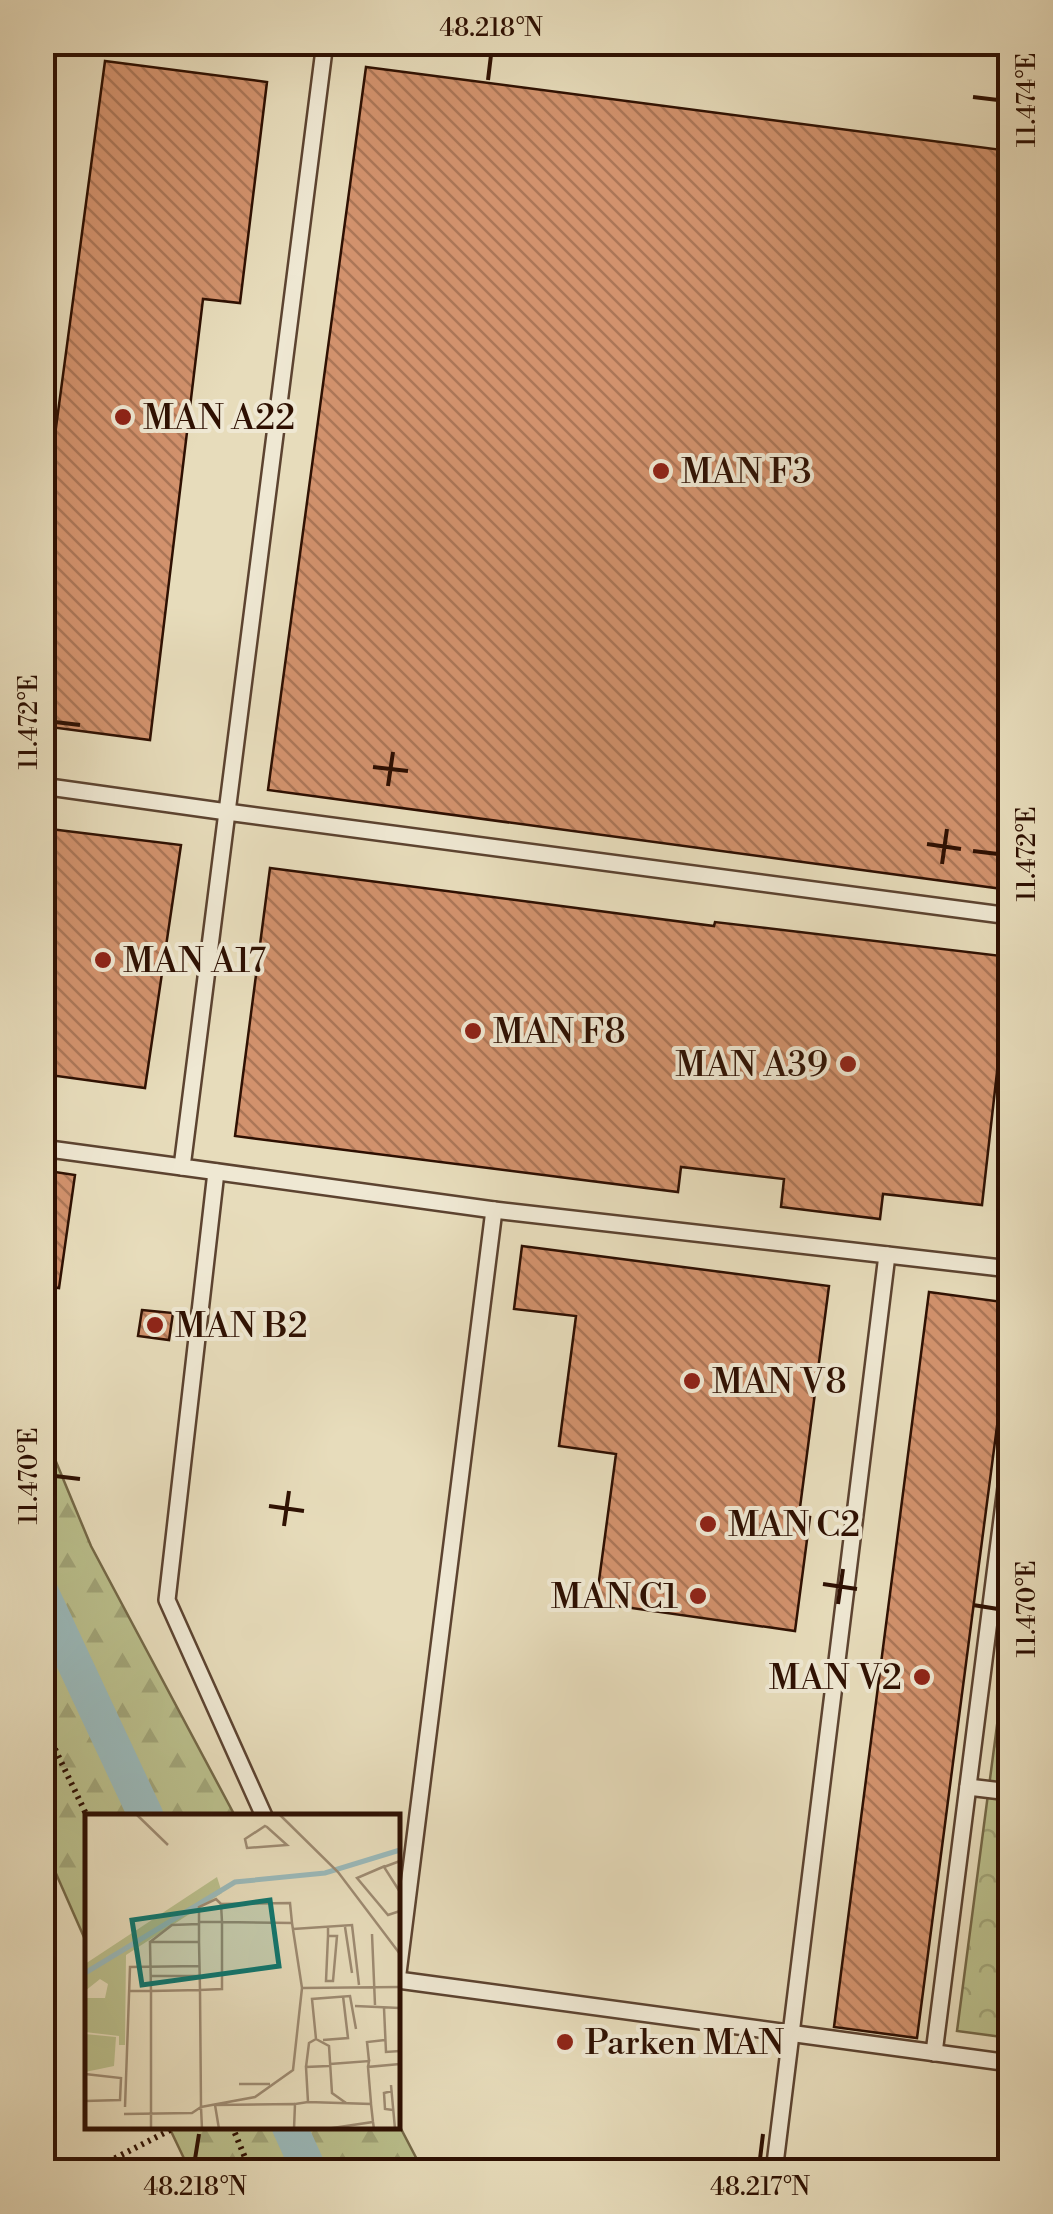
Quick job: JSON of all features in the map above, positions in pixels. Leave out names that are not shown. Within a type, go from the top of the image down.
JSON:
[{"type":"lane","points":[[42,96],[49,42]]},
{"type":"lane","points":[[182,1167],[324,45],[269,42]]},
{"type":"lane","points":[[42,786],[1010,916]]},
{"type":"lane","points":[[42,1148],[494,1210],[1010,1269]]},
{"type":"lane","points":[[216,1172],[167,1600],[263,1814]]},
{"type":"lane","points":[[400,1960],[494,1210]]},
{"type":"lane","points":[[774,2172],[887,1255]]},
{"type":"lane","points":[[934,2053],[968,1786],[1004,1556],[1010,1456]]},
{"type":"lane","points":[[968,1786],[1010,1792]]},
{"type":"lane","points":[[400,1976],[1010,2063]]},
{"type":"path","points":[[42,1722],[86,1814]]},
{"type":"path","points":[[88,2172],[172,2129]]},
{"type":"path","points":[[233,2129],[251,2172]]},
{"type":"green space","points":[[42,1428],[91,1546],[234,1814],[85,1814],[85,1939],[43,1844]]},
{"type":"green space","points":[[1010,1626],[1010,2038],[957,2031]]},
{"type":"green space","points":[[400,2127],[423,2171],[190,2171],[170,2129]]},
{"type":"building","name":"MAN A22","points":[[105,61],[267,82],[240,303],[203,299],[150,740],[42,726],[42,532]]},
{"type":"building","name":"MAN F3","points":[[366,67],[1010,151],[1010,890],[268,790]]},
{"type":"building","name":"MAN A17","points":[[42,828],[181,845],[145,1088],[42,1074]]},
{"type":"building","name":"MAN F8","points":[[270,868],[714,926],[715,922],[1010,957],[982,1205],[883,1194],[880,1219],[781,1207],[784,1179],[681,1167],[678,1192],[235,1136]]},
{"type":"building","points":[[42,1170],[75,1175],[59,1288],[42,1286]]},
{"type":"building","name":"MAN V8","points":[[522,1246],[829,1286],[799,1515],[810,1517],[795,1631],[596,1603],[616,1454],[559,1446],[576,1316],[514,1309]]},
{"type":"building","name":"MAN V2","points":[[929,1292],[1010,1303],[1010,1327],[917,2038],[834,2027]]},
{"type":"building","name":"MAN B2","points":[[142,1310],[173,1313],[169,1340],[138,1336]]},
{"type":"waterway","points":[[42,1594],[145,1814]]},
{"type":"waterway","points":[[290,2129],[310,2172]]},
{"type":"place","name":"MAN A22","points":[[123,417]]},
{"type":"place","name":"MAN F3","points":[[661,471]]},
{"type":"place","name":"MAN A17","points":[[103,960]]},
{"type":"place","name":"MAN F8","points":[[473,1031]]},
{"type":"place","name":"MAN A39","points":[[848,1064]]},
{"type":"place","name":"MAN B2","points":[[155,1325]]},
{"type":"place","name":"MAN V8","points":[[692,1381]]},
{"type":"place","name":"MAN C2","points":[[708,1524]]},
{"type":"place","name":"MAN C1","points":[[698,1596]]},
{"type":"place","name":"MAN V2","points":[[922,1677]]},
{"type":"place","name":"Parken MAN","points":[[565,2042]]}]
